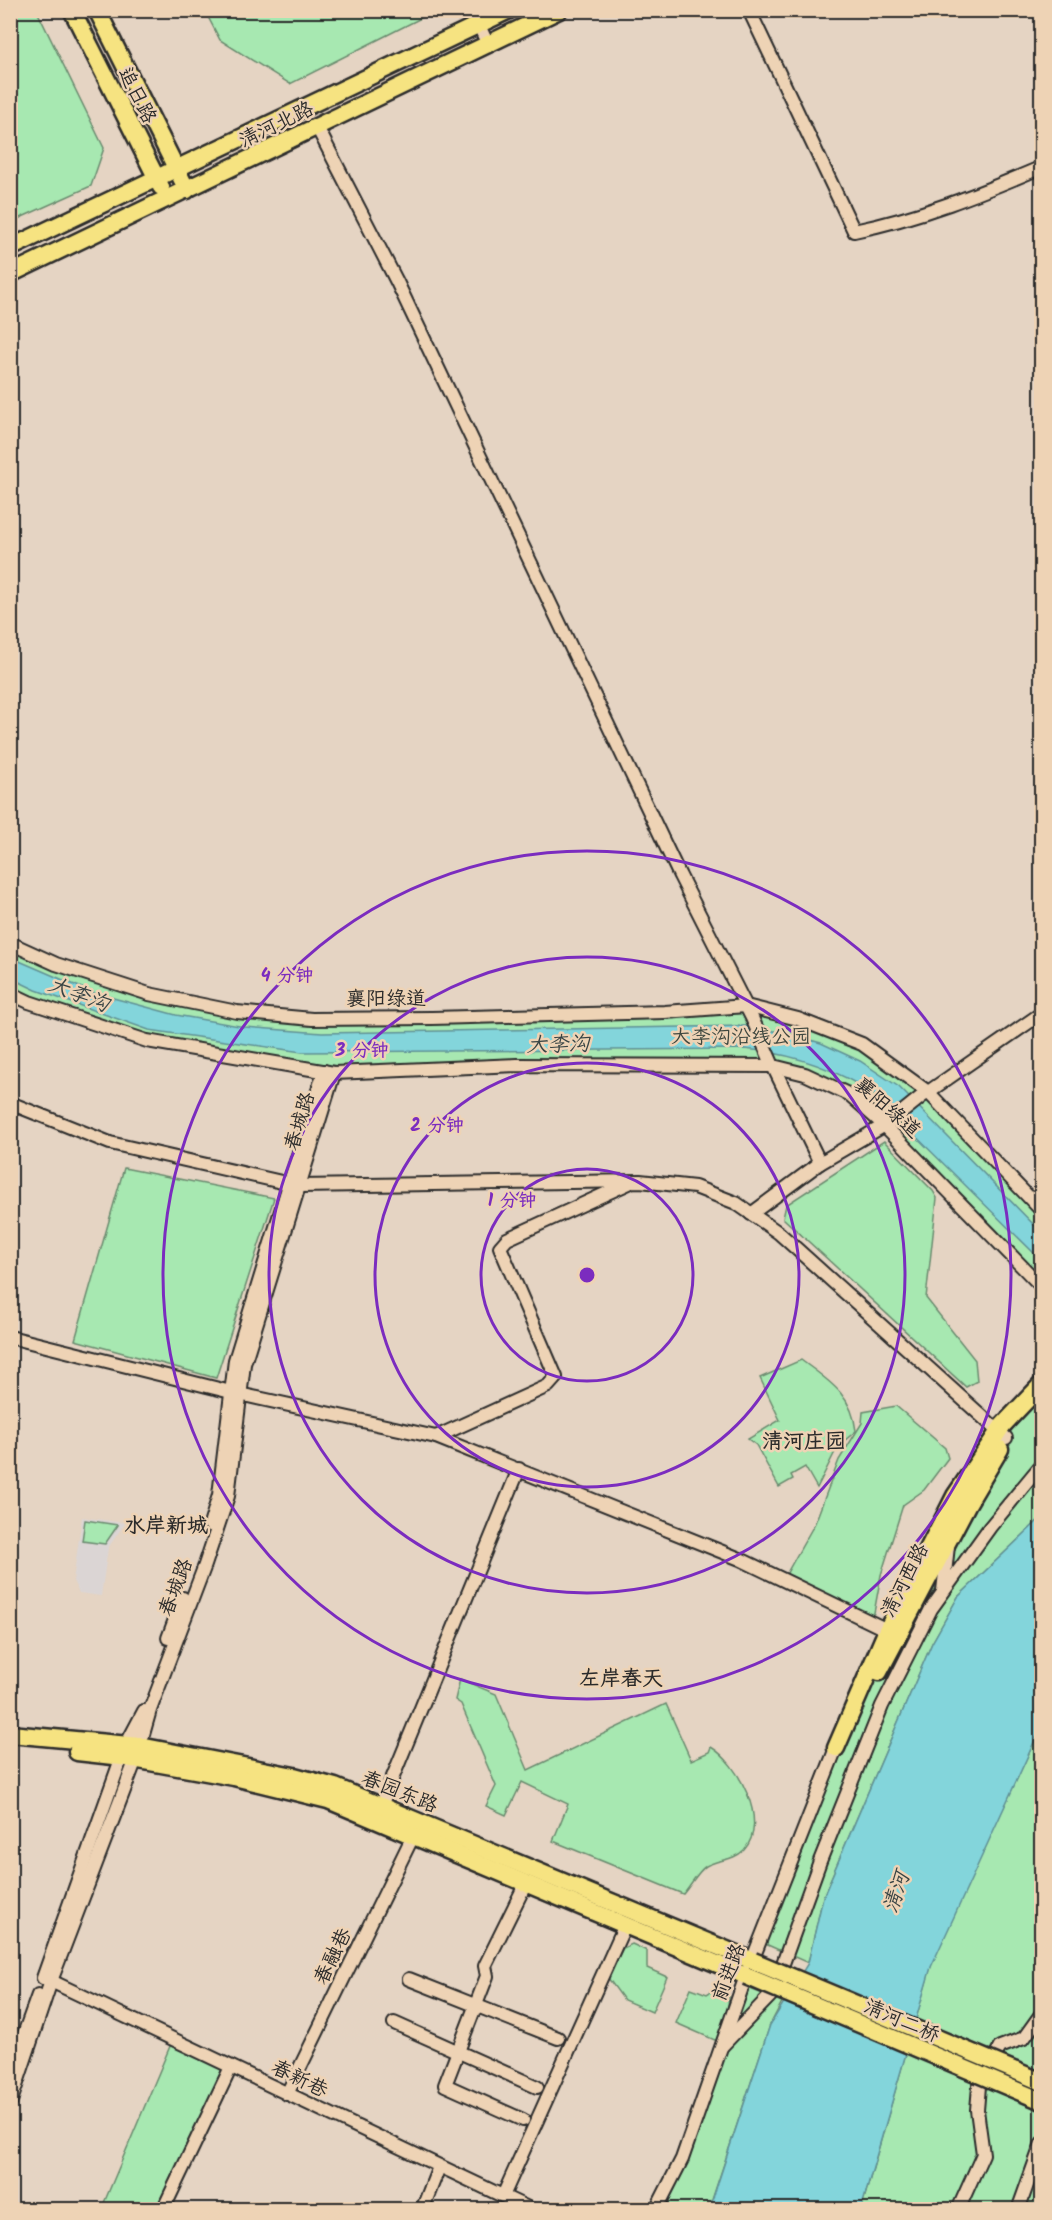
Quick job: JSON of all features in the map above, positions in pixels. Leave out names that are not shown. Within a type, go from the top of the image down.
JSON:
[{"type":"main road","name":"追日路","points":[[72,10],[167,199]]},
{"type":"main road","name":"追日路","points":[[98,10],[188,190]]},
{"type":"main road","name":"清河北路","points":[[10,248],[176,168],[475,18],[509,10]]},
{"type":"main road","name":"清河北路","points":[[10,274],[559,10]]},
{"type":"main road","points":[[836,1748],[887,1630],[955,1496],[1005,1434],[1041,1384]]},
{"type":"main road","points":[[1005,1434],[1041,1395]]},
{"type":"main road","name":"清河西路","points":[[836,1748],[901,1633],[1005,1434]]},
{"type":"main road","name":"春园东路","points":[[10,1734],[294,1776],[335,1787],[750,1969]]},
{"type":"main road","name":"春园东路","points":[[10,1744],[131,1752],[328,1800],[625,1925],[750,1969]]},
{"type":"main road","name":"清河二桥","points":[[750,1969],[1041,2082]]},
{"type":"main road","name":"清河二桥","points":[[750,1969],[1041,2101]]},
{"type":"street","points":[[749,10],[854,231],[882,225],[989,190],[1041,166]]},
{"type":"street","points":[[475,18],[488,45]]},
{"type":"street","points":[[317,127],[397,282],[680,876],[746,1006],[772,1066],[820,1163]]},
{"type":"street","name":"襄阳绿道","points":[[10,943],[56,964],[149,994],[237,1012],[312,1019],[665,1012],[746,1006],[798,1019],[862,1044],[928,1092],[1041,1211]]},
{"type":"street","name":"襄阳绿道","points":[[10,993],[29,1002],[147,1041],[329,1072],[517,1065],[772,1066],[805,1074],[850,1095],[887,1124],[1041,1287]]},
{"type":"street","points":[[751,1214],[820,1163],[887,1124],[928,1092],[1041,1013]]},
{"type":"street","name":"春城路","points":[[10,2073],[131,1752],[150,1710],[206,1565],[228,1496],[234,1393],[329,1072]]},
{"type":"street","points":[[10,1103],[110,1143],[294,1185],[633,1181],[695,1187],[736,1203],[778,1233],[1005,1434]]},
{"type":"street","points":[[436,1437],[548,1386],[556,1377],[500,1247],[507,1239],[633,1181]]},
{"type":"street","points":[[10,1337],[234,1393],[436,1437],[740,1559],[887,1630]]},
{"type":"street","points":[[722,2046],[772,1994],[820,1861],[882,1706],[931,1609],[1041,1464]]},
{"type":"street","points":[[381,1806],[519,1469]]},
{"type":"street","points":[[943,1593],[949,1540]]},
{"type":"street","name":"前进路","points":[[656,2210],[682,2159],[750,1969],[836,1748]]},
{"type":"street","name":"春城路","points":[[10,2104],[131,1752]]},
{"type":"street","name":"春融巷","points":[[287,2094],[413,1836]]},
{"type":"street","points":[[523,2120],[444,2085],[487,1976],[485,1966],[526,1883]]},
{"type":"street","points":[[503,2196],[625,1925]]},
{"type":"street","points":[[409,1979],[558,2038]]},
{"type":"street","name":"春新巷","points":[[51,1981],[532,2210]]},
{"type":"street","points":[[957,2210],[983,2154],[977,2110],[979,2086],[1000,2047],[1024,2038],[1041,2013]]},
{"type":"street","points":[[394,2023],[537,2087]]},
{"type":"street","points":[[163,2210],[231,2067]]},
{"type":"street","points":[[1018,2210],[1041,2143]]},
{"type":"street","points":[[422,2210],[439,2167]]},
{"type":"shaded area","points":[[82,1517],[125,1523],[108,1548],[101,1596],[79,1593],[73,1581]]},
{"type":"green space","points":[[11,10],[37,11],[104,148],[91,186],[11,222]]},
{"type":"green space","points":[[205,11],[435,11],[290,84],[220,40]]},
{"type":"green space","name":"大李沟沿线公园","points":[[10,943],[149,994],[312,1019],[746,1006],[862,1044],[928,1092],[1041,1211],[1041,1287],[850,1095],[773,1066],[343,1073],[147,1041],[11,993]]},
{"type":"green space","points":[[884,1141],[933,1191],[937,1198],[926,1298],[975,1360],[977,1381],[966,1387],[783,1218],[786,1205]]},
{"type":"green space","points":[[124,1168],[274,1198],[216,1378],[75,1340]]},
{"type":"green space","points":[[801,1360],[838,1390],[850,1407],[856,1431],[838,1446],[817,1488],[805,1467],[791,1475],[793,1479],[779,1487],[756,1445],[748,1439],[780,1420],[760,1378]]},
{"type":"green space","points":[[1041,1395],[1041,1518],[958,1597],[932,1643],[823,1897],[808,1963],[761,1942],[836,1748],[901,1633],[967,1505],[1010,1432]]},
{"type":"green space","points":[[896,1406],[945,1448],[948,1458],[924,1490],[903,1505],[881,1575],[874,1613],[865,1619],[783,1580],[815,1523],[839,1460],[862,1423],[863,1412]]},
{"type":"green space","points":[[85,1520],[118,1525],[105,1544],[82,1541]]},
{"type":"green space","points":[[460,1679],[496,1694],[528,1770],[666,1704],[691,1760],[709,1752],[711,1747],[731,1766],[740,1779],[752,1809],[754,1824],[751,1838],[740,1854],[703,1868],[683,1894],[553,1841],[568,1804],[522,1782],[506,1815],[486,1806],[496,1786],[461,1704],[455,1700]]},
{"type":"green space","points":[[1041,1727],[1041,2209],[1018,2209],[1020,2197],[1010,2209],[861,2210],[933,1959]]},
{"type":"green space","points":[[632,1944],[647,1951],[647,1968],[667,1977],[652,2012],[624,2000],[608,1978],[623,1948]]},
{"type":"green space","points":[[743,1986],[782,2002],[770,2025],[709,2209],[656,2210]]},
{"type":"green space","points":[[718,1987],[729,1996],[727,2014],[717,2041],[676,2023],[691,1988],[707,1994]]},
{"type":"green space","points":[[173,2039],[231,2067],[163,2209],[101,2210]]},
{"type":"water","name":"大李沟","points":[[10,957],[91,992],[176,1015],[245,1027],[322,1033],[745,1026],[785,1033],[821,1043],[860,1061],[899,1087],[1041,1232],[1041,1260],[872,1093],[842,1076],[794,1058],[744,1049],[302,1052],[149,1030],[36,990],[11,978]]},
{"type":"water","name":"清河","points":[[1041,1518],[1041,1727],[931,1967],[861,2209],[709,2210],[770,2025],[808,1963],[823,1897],[932,1643],[958,1597]]},
{"type":"district","name":"清河庄园","points":[[804,1441]]},
{"type":"district","name":"水岸新城","points":[[166,1525]]},
{"type":"district","name":"左岸春天","points":[[621,1678]]}]
